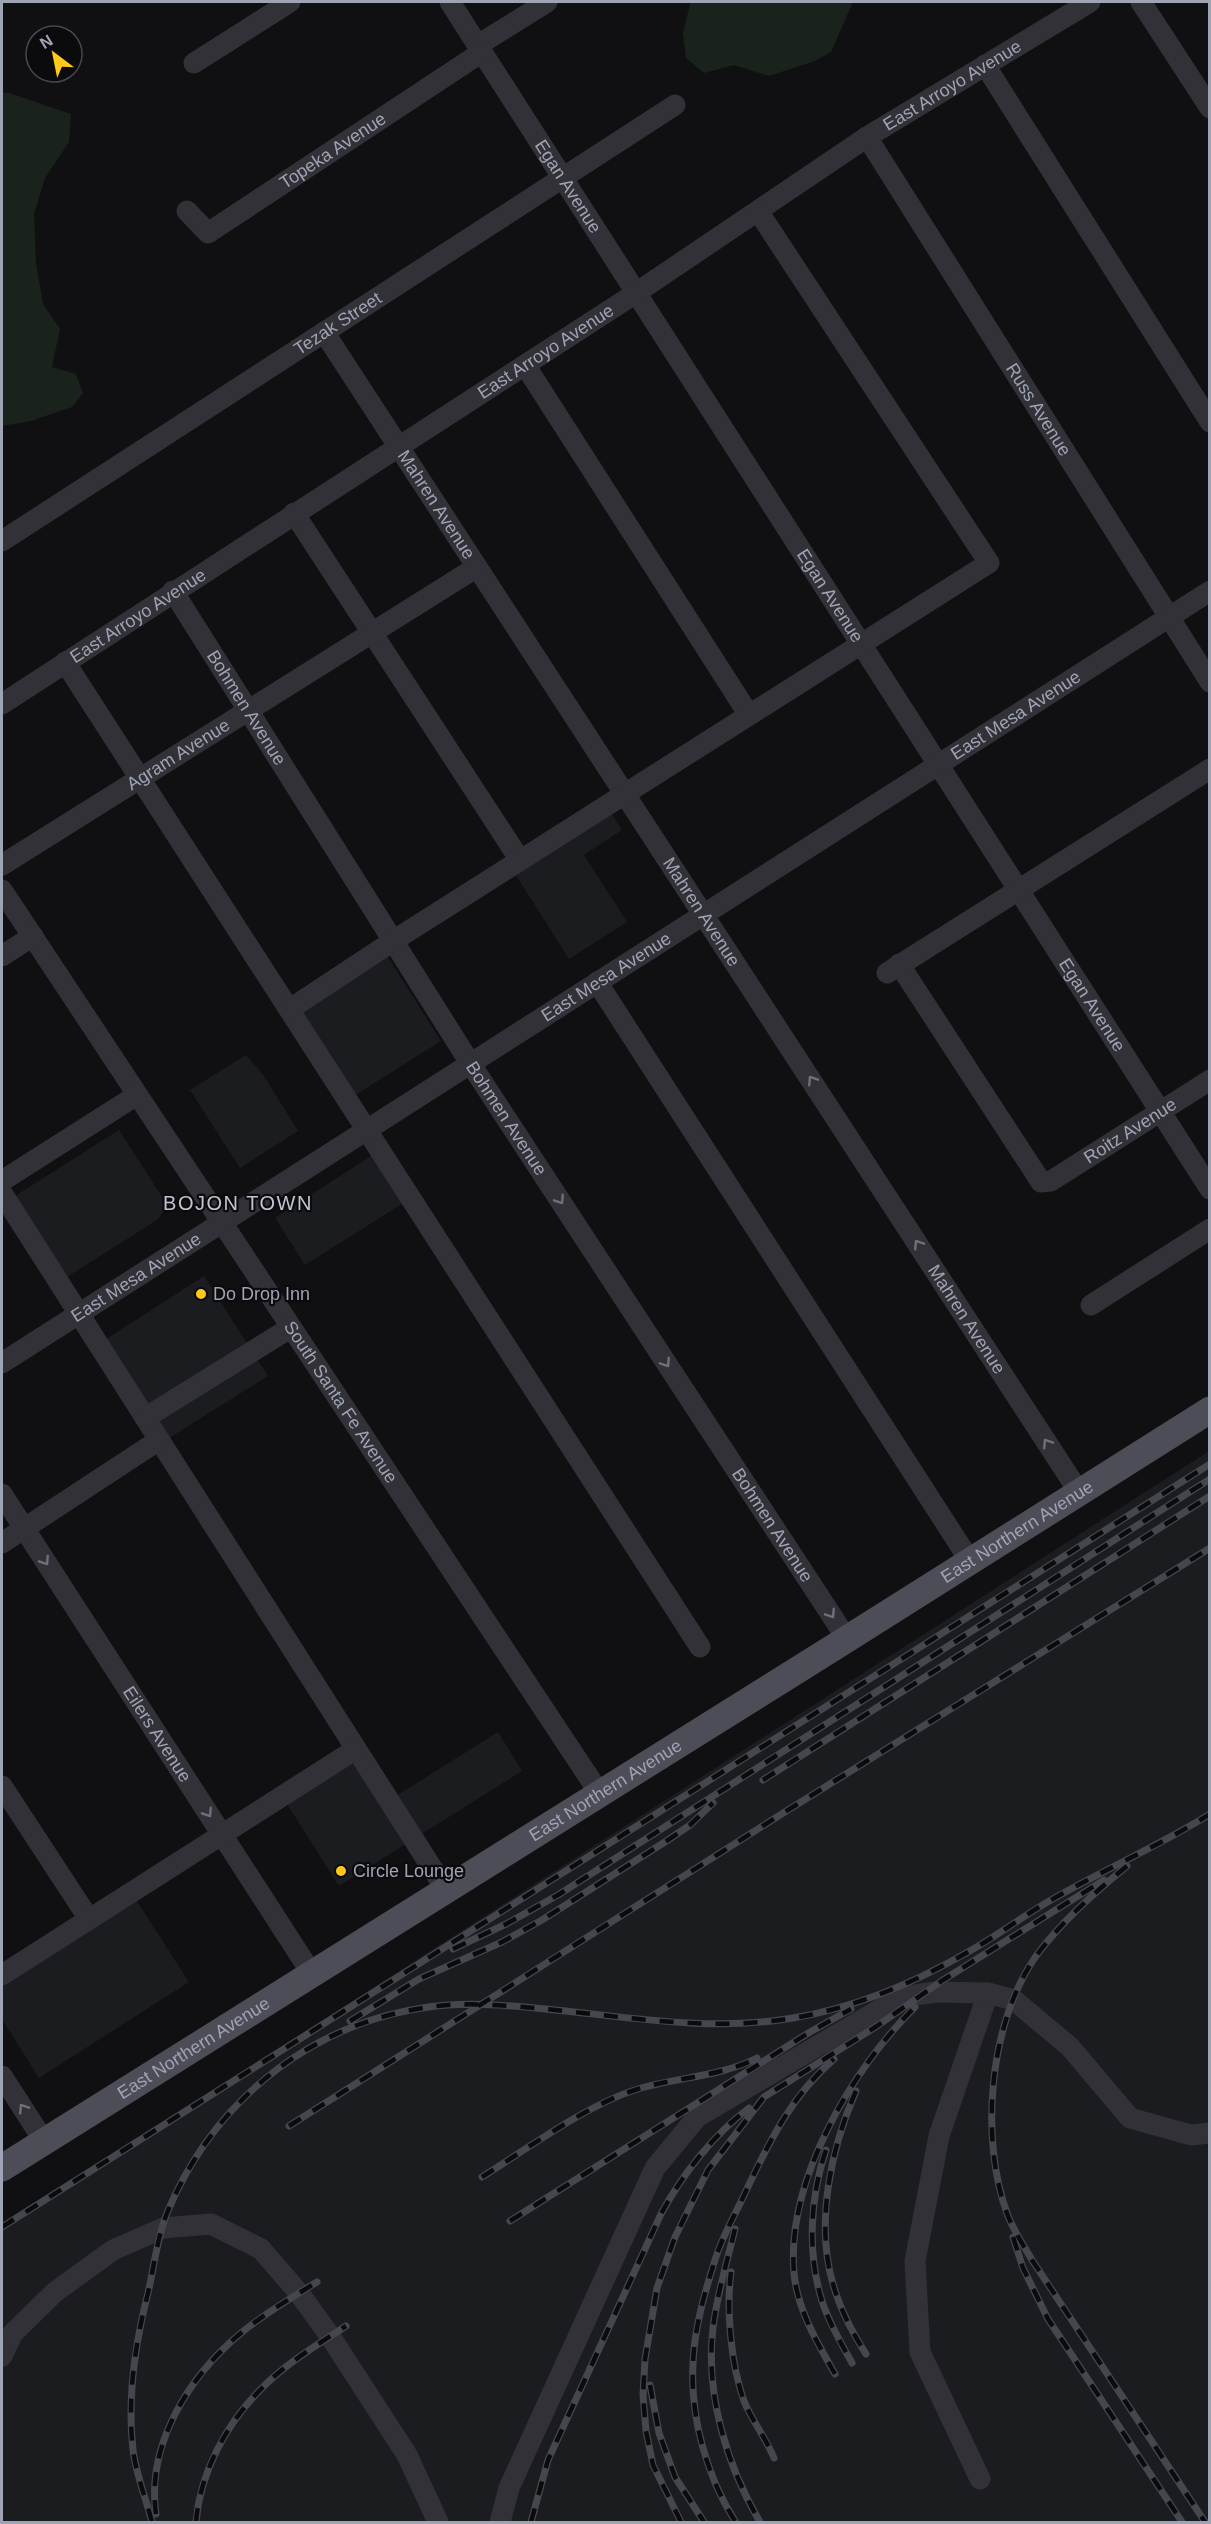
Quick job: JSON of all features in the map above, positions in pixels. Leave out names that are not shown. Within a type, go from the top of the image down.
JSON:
[{"type":"main road","name":"East Northern Avenue","points":[[2,2168],[1209,1410]]},
{"type":"street","points":[[194,63],[290,2]]},
{"type":"street","name":"Egan Avenue","points":[[450,2],[1209,1189]]},
{"type":"street","points":[[480,49],[547,2]]},
{"type":"street","name":"East Arroyo Avenue","points":[[2,704],[173,591],[636,293],[867,137],[1090,2]]},
{"type":"street","points":[[1141,2],[1209,108]]},
{"type":"street","name":"Topeka Avenue","points":[[187,212],[207,233],[480,49]]},
{"type":"street","points":[[985,65],[1209,422]]},
{"type":"street","name":"Tezak Street","points":[[2,540],[675,105]]},
{"type":"street","name":"Russ Avenue","points":[[867,137],[1209,682]]},
{"type":"street","points":[[290,1010],[393,941],[989,563],[758,211]]},
{"type":"street","name":"Mahren Avenue","points":[[324,332],[1079,1492]]},
{"type":"street","points":[[525,364],[749,715]]},
{"type":"street","points":[[294,513],[520,860]]},
{"type":"street","name":"Agram Avenue","points":[[2,865],[477,567]]},
{"type":"street","name":"Bohmen Avenue","points":[[173,591],[470,1063],[847,1639]]},
{"type":"street","name":"East Mesa Avenue","points":[[2,1363],[1209,591]]},
{"type":"street","points":[[65,662],[700,1647]]},
{"type":"street","points":[[1018,890],[1209,769]]},
{"type":"street","name":"South Santa Fe Avenue","points":[[2,890],[220,1223],[600,1794]]},
{"type":"street","name":"Roitz Avenue","points":[[1018,890],[893,968],[1041,1182],[1051,1181],[1209,1080]]},
{"type":"street","points":[[2,956],[33,936]]},
{"type":"street","points":[[597,982],[970,1561]]},
{"type":"street","points":[[2,1181],[137,1095]]},
{"type":"street","points":[[2,1193],[446,1890]]},
{"type":"street","points":[[1092,1305],[1209,1229]]},
{"type":"street","points":[[145,1418],[290,1328]]},
{"type":"street","points":[[2,1543],[159,1440]]},
{"type":"street","name":"Eilers Avenue","points":[[2,1494],[312,1974]]},
{"type":"street","points":[[2,1975],[356,1749]]},
{"type":"street","points":[[2,1786],[89,1919]]},
{"type":"street","points":[[500,2523],[509,2488],[655,2168],[697,2117],[901,1997],[936,1992],[988,1993],[1014,2000],[1070,2047],[1130,2118],[1191,2135],[1209,2133]]},
{"type":"street","points":[[980,2479],[920,2352],[915,2261],[939,2136],[988,1993]]},
{"type":"street","points":[[2,2076],[44,2141]]},
{"type":"street","points":[[2,2356],[13,2333],[55,2292],[113,2250],[163,2228],[212,2224],[261,2250],[299,2293],[330,2336],[406,2455],[438,2523]]},
{"type":"shaded area","points":[[689,2],[853,2],[831,52],[815,61],[769,76],[734,65],[704,73],[686,58],[683,33]]},
{"type":"shaded area","points":[[2,93],[9,93],[71,114],[69,142],[45,178],[34,214],[36,263],[43,304],[60,329],[52,367],[76,374],[83,393],[72,407],[31,421],[2,426]]},
{"type":"shaded area","points":[[608,808],[622,830],[584,855],[627,922],[569,959],[512,869]]},
{"type":"shaded area","points":[[384,951],[441,1041],[354,1096],[297,1007]]},
{"type":"shaded area","points":[[246,1055],[264,1076],[298,1131],[240,1168],[190,1090]]},
{"type":"shaded area","points":[[119,1130],[168,1206],[157,1220],[67,1277],[15,1196]]},
{"type":"shaded area","points":[[374,1154],[405,1202],[305,1265],[275,1218]]},
{"type":"shaded area","points":[[204,1276],[268,1376],[163,1442],[100,1343]]},
{"type":"shaded area","points":[[1209,1451],[1209,2522],[2,2522],[2,2226]]},
{"type":"shaded area","points":[[498,1732],[522,1771],[339,1886],[280,1793],[361,1741],[396,1796]]},
{"type":"shaded area","points":[[133,1895],[189,1982],[39,2078],[2,2019],[2,1978]]},
{"type":"railway","points":[[2,2227],[1210,1464]]},
{"type":"railway","points":[[453,1949],[506,1924],[558,1895],[1210,1479]]},
{"type":"railway","points":[[763,1780],[1210,1496]]},
{"type":"railway","points":[[289,2126],[788,1810],[1210,1548]]},
{"type":"railway","points":[[350,2021],[419,1979],[502,1942],[542,1920],[690,1825],[713,1803]]},
{"type":"railway","points":[[152,2522],[134,2459],[131,2411],[139,2332],[161,2232],[167,2213],[188,2171],[214,2132],[244,2098],[278,2068],[316,2044],[357,2025],[401,2012],[448,2005],[510,2006],[670,2022],[731,2024],[816,2014],[883,1993],[947,1963],[979,1946],[1051,1900],[1210,1814]]},
{"type":"railway","points":[[1127,1866],[1056,1931],[1036,1956],[1020,1983],[1008,2014],[993,2083],[994,2153],[999,2186],[1008,2216],[1019,2238],[1205,2522]]},
{"type":"railway","points":[[681,2522],[653,2465],[646,2431],[643,2395],[645,2359],[657,2288],[675,2237],[708,2170],[764,2097],[877,2026],[943,1980],[1104,1880]]},
{"type":"railway","points":[[835,2374],[809,2326],[796,2286],[794,2238],[801,2201],[812,2165],[847,2094],[891,2032],[915,2007]]},
{"type":"railway","points":[[510,2221],[810,2032],[851,2009]]},
{"type":"railway","points":[[482,2177],[558,2128],[619,2096],[653,2085],[728,2069],[757,2058]]},
{"type":"railway","points":[[735,2521],[709,2466],[702,2446],[694,2405],[694,2351],[698,2324],[719,2249],[764,2155],[794,2104],[819,2073],[834,2059]]},
{"type":"railway","points":[[856,2091],[833,2161],[828,2186],[825,2236],[836,2293],[847,2320],[866,2354]]},
{"type":"railway","points":[[531,2522],[548,2460],[661,2214],[699,2156],[723,2130],[749,2108]]},
{"type":"railway","points":[[826,2150],[814,2206],[812,2225],[814,2264],[825,2309],[852,2363]]},
{"type":"railway","points":[[735,2229],[715,2315],[711,2353],[712,2378],[721,2429],[738,2477],[760,2522]]},
{"type":"railway","points":[[1013,2237],[1023,2268],[1048,2319],[1182,2522]]},
{"type":"railway","points":[[731,2272],[729,2320],[736,2371],[744,2401],[774,2458]]},
{"type":"railway","points":[[156,2514],[155,2488],[158,2463],[175,2414],[189,2391],[204,2370],[241,2333],[317,2282]]},
{"type":"railway","points":[[196,2522],[203,2485],[209,2468],[226,2434],[248,2403],[280,2371],[346,2326]]},
{"type":"railway","points":[[650,2385],[659,2433],[675,2477],[704,2522]]},
{"type":"place","name":"Do Drop Inn","points":[[201,1294]]},
{"type":"place","name":"Circle Lounge","points":[[341,1871]]},
{"type":"district","name":"BOJON TOWN","points":[[238,1203]]}]
